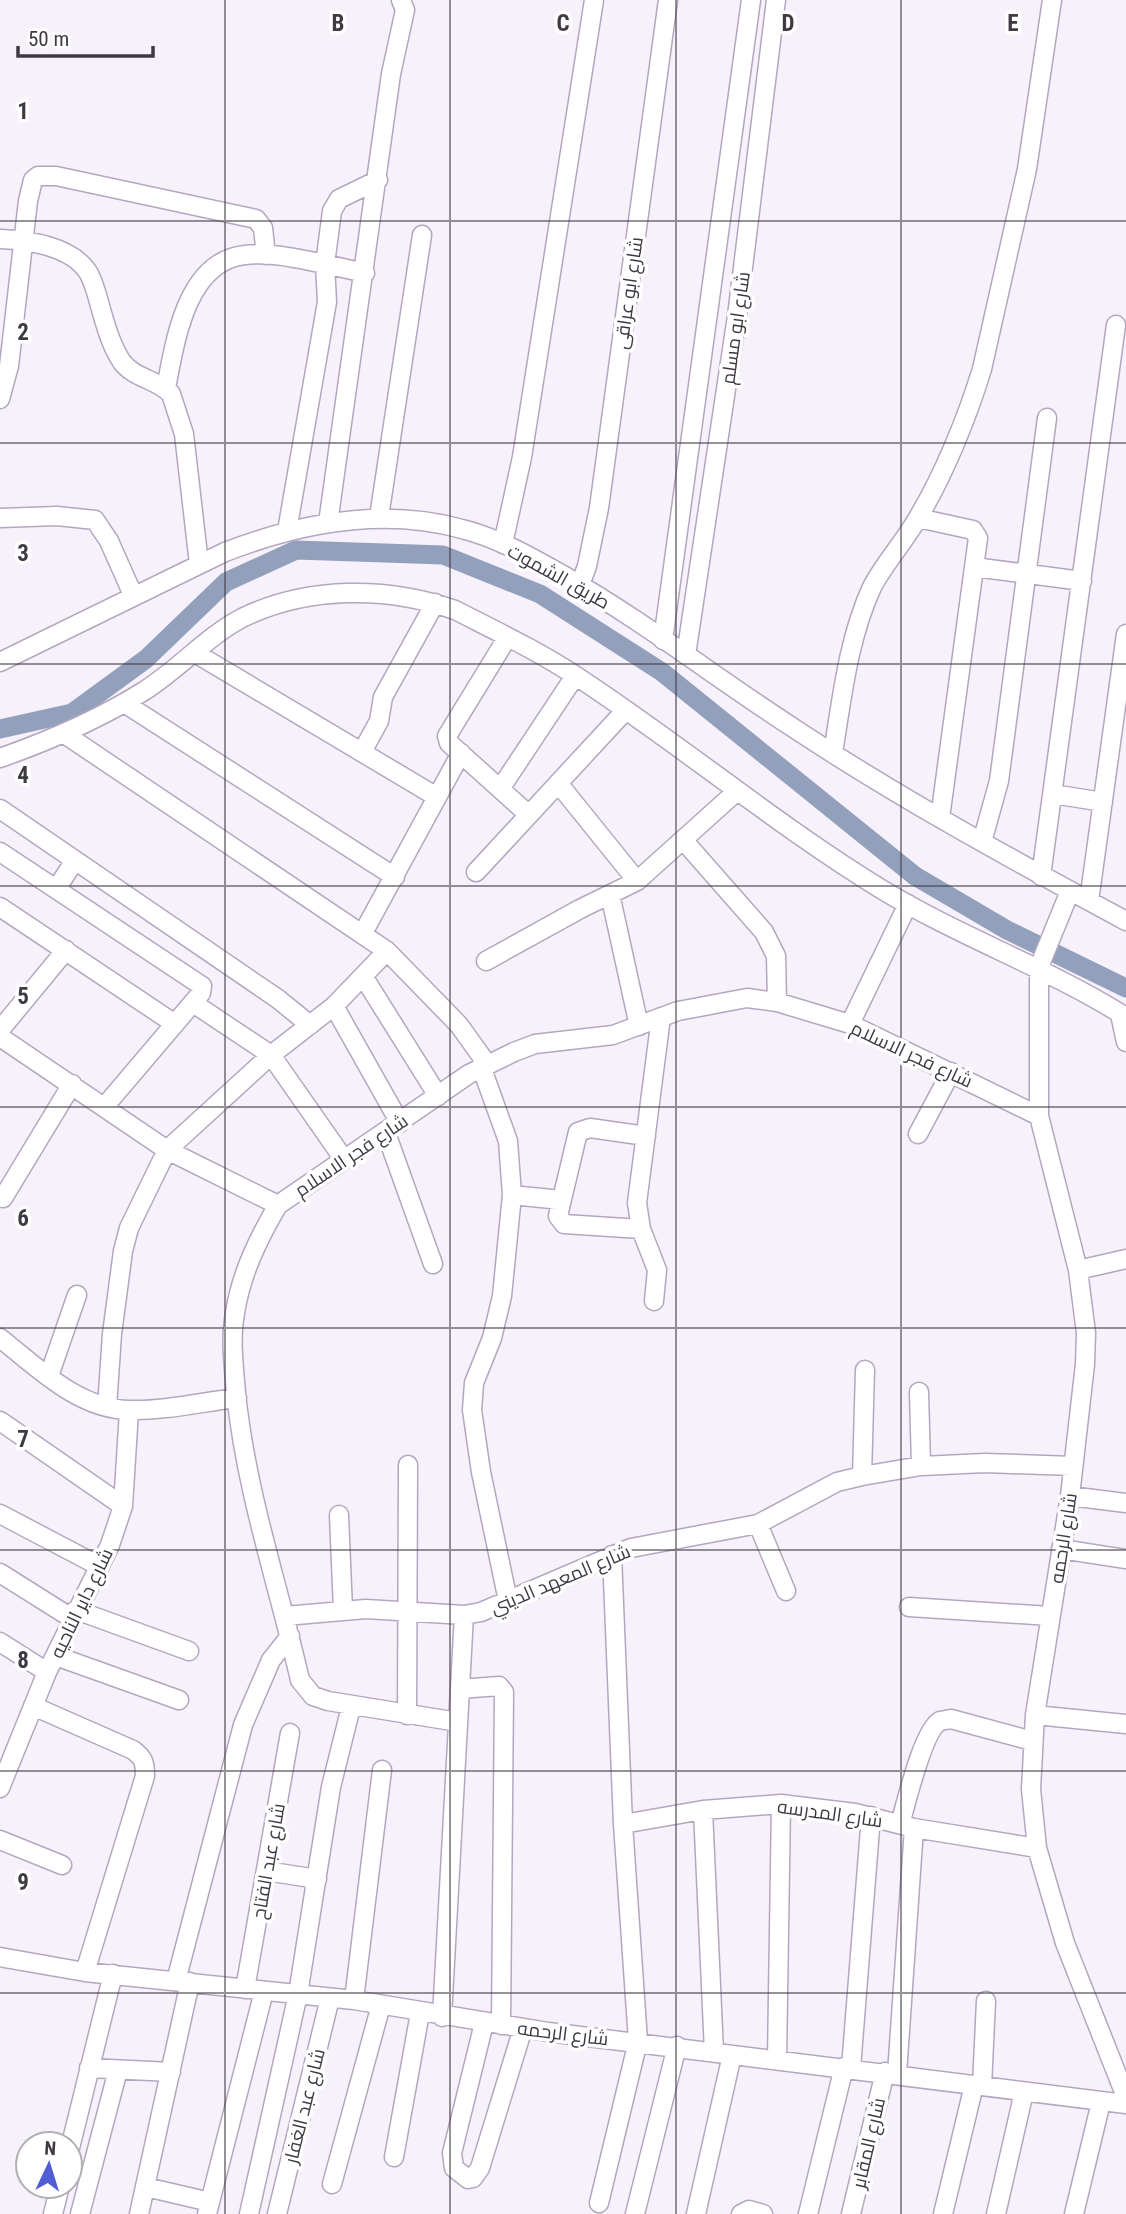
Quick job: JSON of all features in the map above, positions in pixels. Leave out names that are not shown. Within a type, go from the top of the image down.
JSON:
[{"type":"street","points":[[328,523],[391,74],[405,10],[401,0]]},
{"type":"street","points":[[503,544],[523,457],[594,0]]},
{"type":"street","name":"شارع ابو عراقى","points":[[580,585],[599,508],[668,0]]},
{"type":"street","points":[[663,640],[723,314],[751,0]]},
{"type":"street","name":"شارع ابو مسلم","points":[[686,654],[723,314],[776,0]]},
{"type":"street","points":[[833,753],[851,651],[863,611],[873,586],[918,518],[974,397],[1027,169],[1052,0]]},
{"type":"street","points":[[0,399],[9,366],[33,180],[45,175],[256,219],[263,228],[266,255]]},
{"type":"street","points":[[287,531],[327,302],[325,264],[330,220],[336,204],[344,196],[378,180]]},
{"type":"street","points":[[379,517],[422,235]]},
{"type":"street","points":[[0,239],[24,240],[71,257],[86,270],[94,284],[111,343],[121,360],[135,374],[166,388],[179,411],[184,434],[200,564]]},
{"type":"street","points":[[166,388],[180,326],[204,276],[223,261],[244,255],[266,255],[325,264],[365,274]]},
{"type":"street","points":[[1041,876],[1116,325]]},
{"type":"street","points":[[982,842],[996,799],[1046,418]]},
{"type":"street","points":[[0,518],[65,516],[95,520],[105,533],[133,595]]},
{"type":"street","name":"طريق الشموت","points":[[0,662],[133,595],[263,537],[328,523],[379,517],[463,529],[503,544],[580,585],[833,753],[1041,876],[1126,921]]},
{"type":"street","points":[[918,518],[977,534],[940,818]]},
{"type":"street","points":[[974,568],[1082,581]]},
{"type":"street","points":[[0,758],[66,735],[124,703],[241,619],[303,598],[362,594],[435,603],[455,610],[575,676],[780,824],[908,904],[1040,961],[1123,1015],[1126,1042]]},
{"type":"street","points":[[362,752],[379,721],[383,696],[435,603]]},
{"type":"street","points":[[1089,901],[1126,634]]},
{"type":"street","points":[[507,638],[449,730],[449,743],[528,815]]},
{"type":"street","points":[[195,653],[437,797]]},
{"type":"street","points":[[500,789],[575,676]]},
{"type":"street","points":[[124,703],[395,877]]},
{"type":"street","points":[[476,872],[625,711]]},
{"type":"street","points":[[66,735],[387,951],[452,1016],[484,1065],[508,1141],[512,1195],[502,1296],[492,1338],[472,1393],[481,1472],[508,1601]]},
{"type":"street","points":[[363,933],[461,753]]},
{"type":"street","points":[[558,783],[637,881]]},
{"type":"street","points":[[486,961],[637,881],[736,792]]},
{"type":"street","points":[[1053,794],[1103,802]]},
{"type":"street","points":[[0,809],[278,999],[310,1025]]},
{"type":"street","points":[[684,841],[764,932],[776,956],[777,1002]]},
{"type":"street","points":[[0,852],[197,981],[202,989],[105,1106]]},
{"type":"street","points":[[57,888],[75,860]]},
{"type":"street","points":[[1040,961],[1070,891]]},
{"type":"street","points":[[610,894],[639,1026]]},
{"type":"street","points":[[850,1024],[908,904]]},
{"type":"street","points":[[0,907],[175,1024]]},
{"type":"street","points":[[0,1030],[66,950]]},
{"type":"street","points":[[107,1407],[112,1334],[123,1251],[133,1219],[167,1150],[271,1055],[334,1006],[387,951]]},
{"type":"street","name":"شارع الرحمه","points":[[1040,961],[1039,1116],[1078,1270],[1086,1333],[1070,1496],[1035,1715],[1031,1789],[1037,1848],[1065,1943],[1126,2097]]},
{"type":"street","points":[[363,976],[438,1096]]},
{"type":"street","name":"شارع فجر الاسلام","points":[[458,1723],[351,1707],[313,1696],[305,1689],[256,1510],[237,1398],[232,1336],[234,1313],[249,1262],[278,1205],[343,1158],[393,1128],[484,1065],[535,1044],[613,1035],[699,1006],[747,998],[777,1002],[850,1024],[1039,1116]]},
{"type":"street","points":[[192,1003],[271,1055],[343,1158]]},
{"type":"street","points":[[334,1006],[393,1128],[433,1264]]},
{"type":"street","points":[[654,1301],[657,1270],[640,1229],[637,1203],[661,1017]]},
{"type":"street","points":[[0,1037],[167,1150],[278,1205]]},
{"type":"street","points":[[918,1134],[951,1072]]},
{"type":"street","points":[[3,1198],[72,1084]]},
{"type":"street","points":[[640,1229],[564,1224],[558,1216],[578,1132],[590,1128],[646,1136]]},
{"type":"street","points":[[512,1195],[561,1199]]},
{"type":"street","points":[[1078,1270],[1126,1259]]},
{"type":"street","points":[[49,1376],[77,1295]]},
{"type":"street","points":[[0,1338],[49,1376],[86,1399],[107,1407],[129,1410],[237,1398]]},
{"type":"street","points":[[862,1476],[864,1370]]},
{"type":"street","points":[[919,1392],[921,1466]]},
{"type":"street","name":"شارع داير الناحيه","points":[[0,1788],[51,1664],[99,1566],[123,1506],[129,1410]]},
{"type":"street","points":[[0,1421],[123,1506]]},
{"type":"street","name":"شارع المعهد الديني","points":[[285,1616],[343,1610],[407,1610],[464,1615],[508,1601],[631,1548],[758,1524],[837,1482],[921,1466],[985,1463],[1073,1465]]},
{"type":"street","points":[[407,1715],[408,1465]]},
{"type":"street","points":[[1070,1496],[1126,1503]]},
{"type":"street","points":[[0,1514],[99,1566]]},
{"type":"street","points":[[339,1515],[343,1610]]},
{"type":"street","points":[[758,1524],[786,1591]]},
{"type":"street","points":[[1061,1549],[1126,1559]]},
{"type":"street","points":[[598,2203],[638,2041],[623,1825],[612,1555]]},
{"type":"street","points":[[0,1573],[74,1614],[189,1651]]},
{"type":"street","points":[[909,1606],[1050,1616]]},
{"type":"street","points":[[442,2017],[464,1615]]},
{"type":"street","points":[[139,2214],[171,2072],[183,1981],[243,1725],[271,1660],[290,1636]]},
{"type":"street","points":[[0,1642],[51,1664],[179,1700]]},
{"type":"street","points":[[460,1689],[499,1686],[505,1692],[492,2024],[452,2153],[454,2168],[468,2179],[473,2178],[480,2168],[523,2028]]},
{"type":"street","points":[[33,1706],[133,1750],[142,1756],[145,1764],[145,1776],[85,1972]]},
{"type":"street","points":[[249,2214],[298,1994],[336,1761],[351,1707]]},
{"type":"street","points":[[1035,1715],[1126,1724]]},
{"type":"street","name":"شارع المقابر","points":[[852,2214],[891,2073],[907,1826],[926,1745],[932,1730],[940,1721],[951,1719],[1032,1741]]},
{"type":"street","name":"شارع عبد الفتاح","points":[[208,2208],[255,1990],[266,1871],[290,1733]]},
{"type":"street","points":[[354,2000],[382,1770]]},
{"type":"street","points":[[777,2060],[781,1804]]},
{"type":"street","name":"شارع المدرسه","points":[[623,1825],[703,1810],[781,1804],[871,1816],[907,1826],[1037,1848]]},
{"type":"street","points":[[696,2214],[723,2053],[703,1810]]},
{"type":"street","points":[[808,2214],[848,2068],[871,1816]]},
{"type":"street","points":[[0,1840],[62,1865]]},
{"type":"street","points":[[266,1871],[317,1879]]},
{"type":"street","name":"شارع الرحمه","points":[[0,1957],[85,1972],[354,2000],[492,2024],[1126,2104]]},
{"type":"street","points":[[74,2130],[113,1974]]},
{"type":"street","name":"شارع عبد الغفار","points":[[277,2214],[330,1998]]},
{"type":"street","points":[[943,2214],[978,2085],[986,2001]]},
{"type":"street","points":[[332,2184],[381,2005]]},
{"type":"street","points":[[394,2157],[421,2013]]},
{"type":"street","points":[[635,2214],[677,2046]]},
{"type":"street","points":[[89,2068],[171,2072]]},
{"type":"street","points":[[80,2214],[118,2070]]},
{"type":"street","points":[[996,2214],[1024,2092]]},
{"type":"street","points":[[1074,2214],[1101,2102]]},
{"type":"street","points":[[146,2187],[208,2208]]},
{"type":"street","points":[[741,2214],[749,2210],[763,2214]]},
{"type":"waterway","points":[[0,729],[72,713],[146,659],[226,582],[296,550],[443,555],[540,594],[662,672],[915,876],[1007,930],[1126,988]]}]
